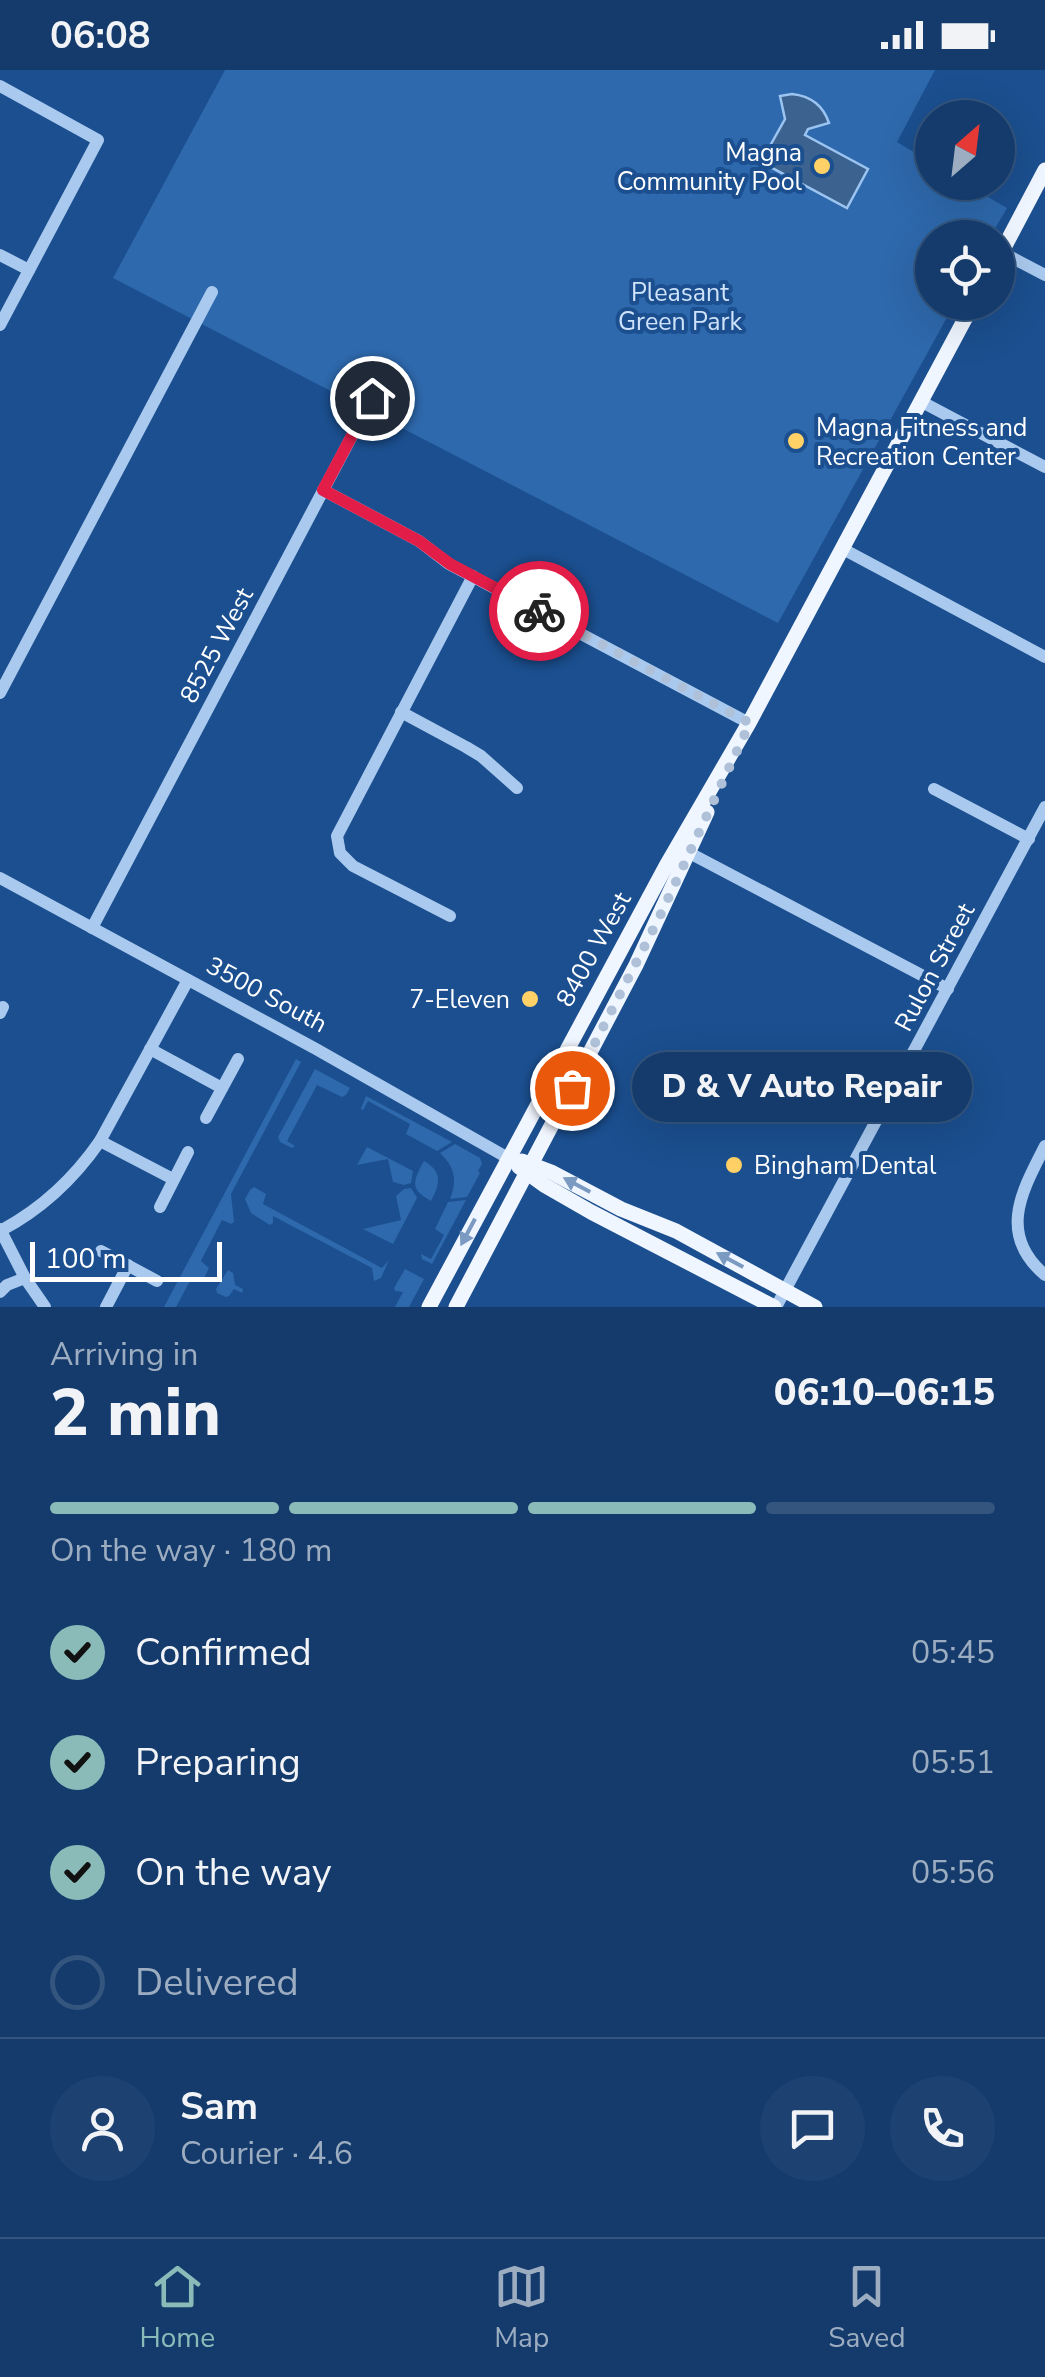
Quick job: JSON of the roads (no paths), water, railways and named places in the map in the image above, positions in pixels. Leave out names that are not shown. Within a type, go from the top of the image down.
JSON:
[{"type":"main road","points":[[1015,225],[1045,170]]},
{"type":"main road","name":"8400 West","points":[[429,1307],[508,1158],[683,850],[965,320]]},
{"type":"main road","name":"8400 West","points":[[456,1307],[636,965],[683,850]]},
{"type":"main road","name":"3500 South","points":[[508,1158],[676,1231],[815,1307]]},
{"type":"main road","name":"3500 South","points":[[529,1168],[591,1212],[775,1307]]},
{"type":"street","points":[[0,86],[98,140],[0,324]]},
{"type":"street","points":[[0,255],[28,270]]},
{"type":"street","points":[[1015,262],[1045,275]]},
{"type":"street","points":[[0,693],[212,292]]},
{"type":"street","name":"8525 West","points":[[92,928],[378,382]]},
{"type":"street","points":[[922,402],[1045,467]]},
{"type":"street","points":[[323,490],[419,541],[443,560],[750,723]]},
{"type":"street","points":[[843,549],[1045,657]]},
{"type":"street","points":[[450,916],[353,866],[337,845],[340,828],[473,576]]},
{"type":"street","points":[[401,712],[466,746],[517,788]]},
{"type":"street","points":[[934,789],[1028,839]]},
{"type":"street","name":"Rulon Street","points":[[775,1307],[1045,807]]},
{"type":"street","points":[[683,850],[948,989]]},
{"type":"street","name":"3500 South","points":[[0,878],[508,1158]]},
{"type":"street","points":[[46,1307],[24,1278],[0,1230],[48,1201],[74,1177],[100,1141],[188,980]]},
{"type":"street","points":[[150,1050],[222,1088]]},
{"type":"street","points":[[206,1118],[238,1059]]},
{"type":"street","points":[[100,1141],[174,1180]]},
{"type":"street","points":[[1045,1146],[1020,1196],[1017,1212],[1024,1250],[1045,1274]]},
{"type":"street","points":[[160,1208],[188,1152]]},
{"type":"street","points":[[101,1250],[157,1281]]},
{"type":"street","points":[[106,1307],[128,1265]]},
{"type":"street","points":[[0,1292],[24,1278]]},
{"type":"place","name":"Magna Community Pool","points":[[822,166]]},
{"type":"place","name":"Magna Fitness and Recreation Center","points":[[796,441]]},
{"type":"place","name":"7-Eleven","points":[[530,999]]},
{"type":"place","name":"D & V Auto Repair","points":[[572,1088]]},
{"type":"place","name":"Bingham Dental","points":[[734,1165]]},
{"type":"park label","name":"Pleasant Green Park","points":[[680,306]]}]
